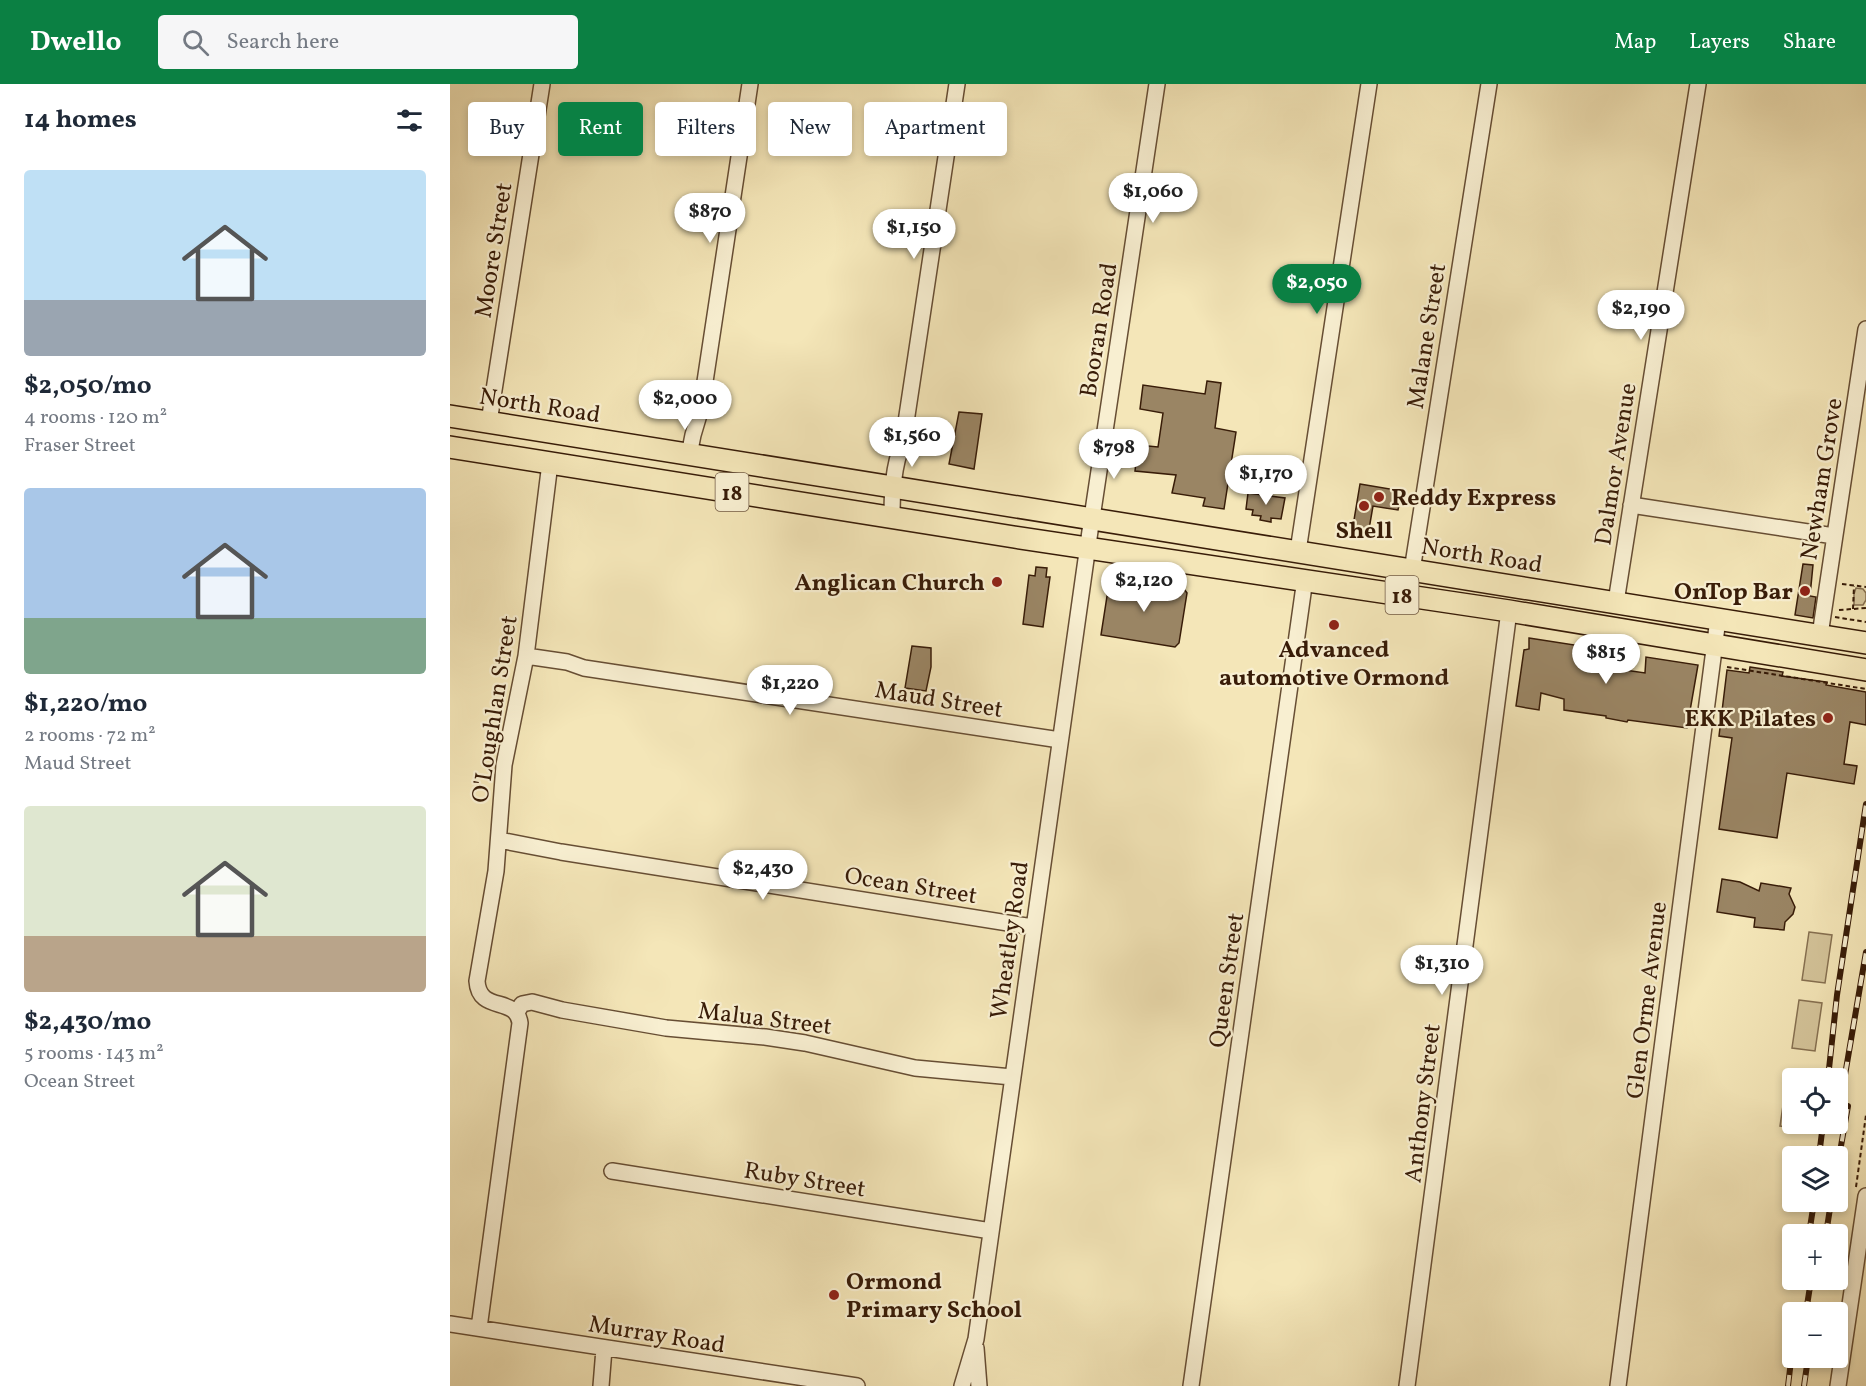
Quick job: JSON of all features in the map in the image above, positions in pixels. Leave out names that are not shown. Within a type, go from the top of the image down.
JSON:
[{"type":"highway","name":"North Road","points":[[450,416],[1866,643]]},
{"type":"highway","name":"18","points":[[450,447],[892,518],[1509,611],[1714,655],[1866,670]]},
{"type":"highway","points":[[1177,562],[1181,532]]},
{"type":"street","name":"Moore Street","points":[[489,423],[542,84]]},
{"type":"street","points":[[694,455],[693,435],[701,408],[750,84]]},
{"type":"street","points":[[892,518],[897,487],[897,457],[903,442],[957,84]]},
{"type":"street","name":"Booran Road","points":[[1088,548],[1158,84]]},
{"type":"street","points":[[1298,551],[1369,84]]},
{"type":"street","name":"Malane Street","points":[[1408,596],[1489,84]]},
{"type":"street","name":"Dalmor Avenue","points":[[1616,602],[1698,84]]},
{"type":"street","name":"Newham Grove","points":[[1820,635],[1866,329]]},
{"type":"street","name":"O'Loughlan Street","points":[[517,1012],[487,1000],[477,988],[481,952],[496,871],[504,765],[526,656],[550,463]]},
{"type":"street","points":[[1631,505],[1834,536]]},
{"type":"street","name":"Wheatley Road","points":[[963,1386],[976,1339],[1088,548]]},
{"type":"street","name":"Queen Street","points":[[1191,1386],[1305,579]]},
{"type":"street","name":"Anthony Street","points":[[1407,1386],[1509,611]]},
{"type":"street","name":"Glen Orme Avenue","points":[[1618,1386],[1718,619]]},
{"type":"street","name":"Maud Street","points":[[526,656],[567,662],[584,668],[1060,741]]},
{"type":"street","name":"Ocean Street","points":[[499,840],[561,852],[1033,927]]},
{"type":"street","name":"Malua Street","points":[[517,1012],[522,1004],[532,1002],[562,1010],[666,1028],[805,1043],[915,1068],[1012,1077]]},
{"type":"street","points":[[479,1328],[520,1030],[517,1012]]},
{"type":"street","name":"Ruby Street","points":[[612,1171],[991,1231]]},
{"type":"street","points":[[1838,1386],[1866,1196]]},
{"type":"street","name":"Murray Road","points":[[450,1324],[782,1381],[858,1386]]},
{"type":"street","name":"Wheatley Road","points":[[976,1339],[977,1386]]},
{"type":"street","points":[[601,1386],[604,1349]]},
{"type":"street","points":[[963,1386],[977,1386]]},
{"type":"path","points":[[1841,584],[1866,587]]},
{"type":"path","points":[[1853,609],[1854,585]]},
{"type":"path","points":[[1866,608],[1838,610],[1833,617],[1866,622]]},
{"type":"path","points":[[1714,655],[1866,689]]},
{"type":"shaded area","points":[[1856,588],[1863,589],[1866,593],[1863,605],[1854,605]]},
{"type":"shaded area","points":[[1809,932],[1832,935],[1825,983],[1802,980]]},
{"type":"shaded area","points":[[1799,1000],[1822,1003],[1815,1051],[1792,1048]]},
{"type":"building","points":[[1207,381],[1221,383],[1215,428],[1236,432],[1224,509],[1203,506],[1205,498],[1172,493],[1176,475],[1135,471],[1138,445],[1158,447],[1163,413],[1140,409],[1143,385],[1205,394]]},
{"type":"building","points":[[959,412],[982,414],[974,469],[949,464]]},
{"type":"building","name":"Reddy Express","points":[[1360,484],[1402,491],[1398,510],[1373,506],[1368,535],[1352,532]]},
{"type":"building","points":[[1248,493],[1285,498],[1281,519],[1271,518],[1271,522],[1260,520],[1261,516],[1252,515],[1253,510],[1246,509]]},
{"type":"building","name":"OnTop Bar","points":[[1803,564],[1813,565],[1810,596],[1816,597],[1813,618],[1795,615]]},
{"type":"building","points":[[1036,567],[1047,568],[1046,577],[1050,577],[1043,627],[1023,624],[1029,575],[1035,576]]},
{"type":"building","points":[[1110,577],[1139,581],[1141,585],[1184,589],[1187,593],[1179,643],[1175,647],[1101,635]]},
{"type":"building","points":[[1529,638],[1607,650],[1604,667],[1645,673],[1646,657],[1698,665],[1687,728],[1628,720],[1627,722],[1606,718],[1606,716],[1564,710],[1564,699],[1541,693],[1539,710],[1516,706],[1524,650],[1529,649]]},
{"type":"building","points":[[912,646],[931,648],[931,667],[926,691],[905,688]]},
{"type":"building","points":[[1750,667],[1783,672],[1782,676],[1827,682],[1826,685],[1866,692],[1866,725],[1850,722],[1844,764],[1857,766],[1854,784],[1787,773],[1777,838],[1719,829],[1732,738],[1719,736],[1727,670],[1749,673]]},
{"type":"building","points":[[1722,879],[1740,882],[1759,891],[1761,883],[1791,888],[1789,894],[1795,907],[1793,914],[1785,922],[1784,930],[1754,927],[1755,918],[1717,912]]},
{"type":"railway","points":[[1829,1068],[1837,995],[1866,804]]},
{"type":"railway","points":[[1846,1068],[1866,952]]},
{"type":"railway","points":[[1820,1146],[1822,1134]]},
{"type":"railway","points":[[1841,1146],[1843,1134]]},
{"type":"railway","points":[[1811,1224],[1812,1212]]},
{"type":"railway","points":[[1828,1224],[1829,1212]]},
{"type":"railway","points":[[1808,1302],[1809,1290]]},
{"type":"railway","points":[[1788,1386],[1790,1368]]},
{"type":"railway","points":[[1804,1386],[1807,1368]]},
{"type":"place","name":"Reddy Express","points":[[1379,497]]},
{"type":"place","name":"Shell","points":[[1364,506]]},
{"type":"place","name":"Anglican Church","points":[[997,582]]},
{"type":"place","name":"OnTop Bar","points":[[1805,591]]},
{"type":"place","name":"Advanced automotive Ormond","points":[[1334,625]]},
{"type":"place","name":"EKK Pilates","points":[[1828,718]]},
{"type":"place","name":"Ormond Primary School","points":[[834,1295]]}]
